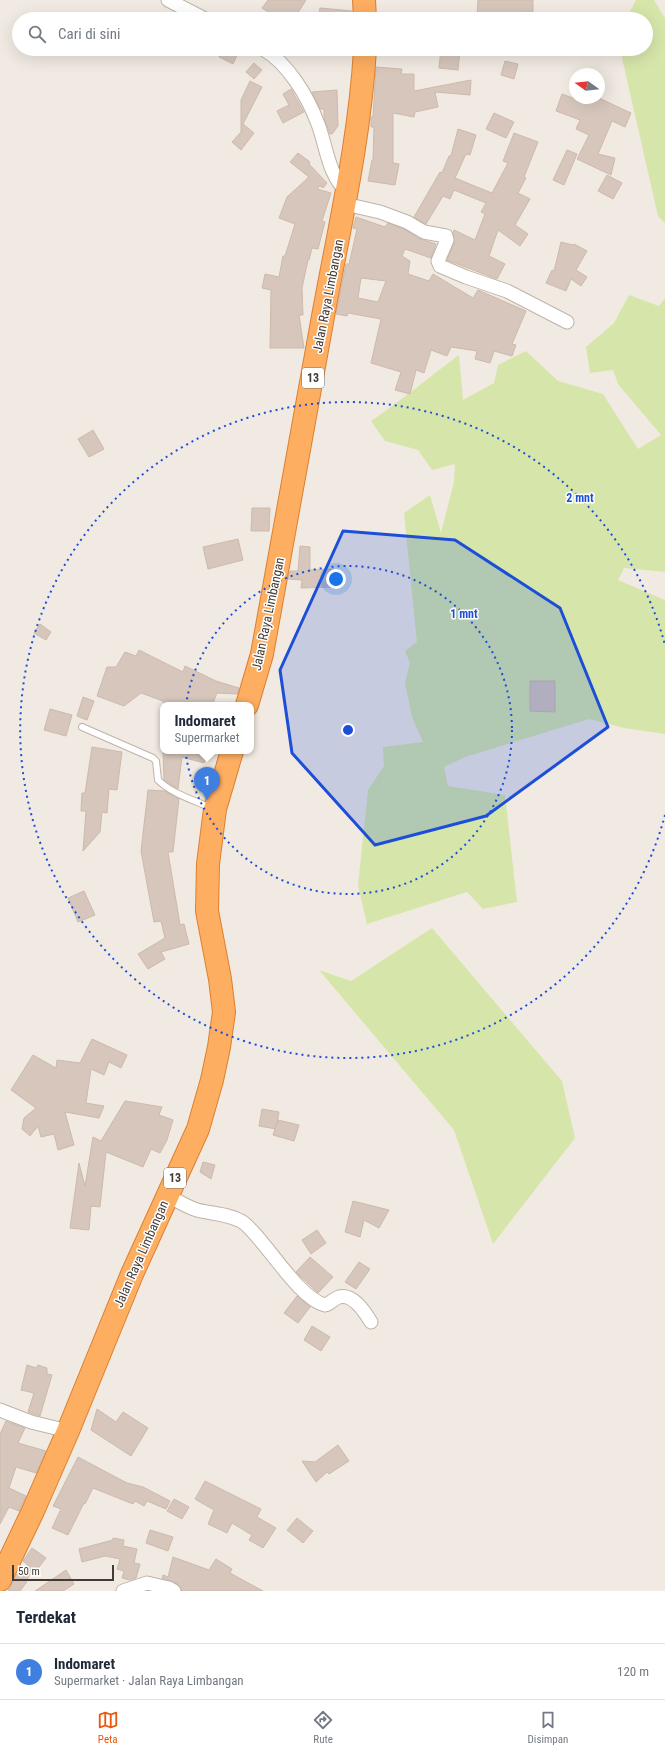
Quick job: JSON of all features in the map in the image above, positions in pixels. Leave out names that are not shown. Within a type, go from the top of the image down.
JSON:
[{"type":"highway","points":[[364,0],[365,12]]},
{"type":"highway","name":"Jalan Raya Limbangan","points":[[247,702],[262,654],[324,312],[347,198],[363,93],[365,56]]},
{"type":"highway","name":"Jalan Raya Limbangan","points":[[0,1580],[33,1511],[68,1431],[132,1274],[198,1129],[212,1080],[224,1012],[220,979],[207,911],[208,864],[215,809],[231,754]]},
{"type":"street","points":[[168,0],[191,12]]},
{"type":"street","points":[[272,56],[299,84],[317,123],[334,177],[347,198],[407,222],[424,232],[446,236],[447,240],[438,261],[440,266],[466,277],[507,291],[567,322]]},
{"type":"street","points":[[167,1196],[196,1210],[238,1219],[245,1224],[260,1240],[307,1296],[325,1306],[337,1298],[342,1297],[354,1301],[362,1308],[371,1322]]},
{"type":"street","points":[[0,1410],[31,1422],[68,1431]]},
{"type":"street","points":[[123,1591],[147,1583],[169,1588],[174,1591]]},
{"type":"lane","points":[[82,727],[153,758],[156,761],[158,780],[162,784],[179,794],[215,809]]},
{"type":"highlighted area","points":[[343,531],[455,540],[560,608],[608,727],[486,816],[375,845],[292,753],[280,670]]},
{"type":"green space","points":[[636,0],[654,0],[665,18],[665,223],[658,216],[622,56],[653,56],[653,12],[630,12]]},
{"type":"green space","points":[[629,295],[659,306],[665,298],[665,572],[624,568],[618,580],[665,600],[665,734],[624,728],[589,719],[465,757],[444,767],[448,786],[505,795],[517,902],[483,909],[467,892],[367,924],[358,885],[368,790],[384,766],[383,747],[423,742],[412,717],[405,683],[410,663],[405,651],[417,642],[404,513],[430,495],[441,533],[454,482],[455,464],[432,470],[418,450],[385,441],[371,421],[459,355],[463,400],[494,383],[498,365],[526,351],[558,381],[603,394],[638,449],[661,435],[618,384],[613,370],[590,373],[586,347],[614,323]]},
{"type":"green space","points":[[432,928],[562,1081],[575,1138],[493,1244],[454,1130],[319,970],[351,981]]},
{"type":"building","points":[[268,0],[306,0],[298,12],[268,12],[262,8]]},
{"type":"building","points":[[478,0],[533,0],[533,12],[477,12]]},
{"type":"building","points":[[320,8],[352,11],[352,12],[319,12]]},
{"type":"building","points":[[219,56],[237,56],[233,64]]},
{"type":"building","points":[[440,56],[459,56],[458,70],[439,68]]},
{"type":"building","points":[[505,61],[518,64],[514,79],[501,75]]},
{"type":"building","points":[[254,63],[262,70],[254,79],[246,72]]},
{"type":"building","points":[[376,67],[402,69],[401,74],[414,74],[414,91],[471,80],[470,95],[435,92],[438,107],[415,112],[414,117],[393,113],[393,163],[399,164],[395,185],[368,181],[373,160],[374,127],[371,127],[371,117],[373,117]]},
{"type":"building","points":[[250,81],[262,87],[243,124],[254,133],[241,150],[232,142],[241,132],[241,100]]},
{"type":"building","points":[[291,89],[304,112],[283,123],[277,111],[289,105],[283,94]]},
{"type":"building","points":[[337,90],[338,126],[332,134],[330,134],[324,118],[324,109],[320,109],[312,92]]},
{"type":"building","points":[[562,94],[569,97],[569,104],[605,104],[605,101],[631,113],[625,127],[612,121],[598,154],[615,158],[611,175],[577,159],[589,135],[576,129],[580,120],[556,111]]},
{"type":"building","points":[[494,113],[514,122],[506,138],[486,129]]},
{"type":"building","points":[[458,129],[476,135],[470,155],[466,154],[455,178],[492,193],[508,163],[503,161],[514,133],[538,142],[524,177],[526,178],[518,193],[530,199],[515,225],[528,234],[520,246],[498,230],[489,256],[505,264],[497,279],[447,260],[454,243],[454,230],[475,240],[485,214],[481,212],[486,203],[454,190],[450,199],[443,196],[426,224],[414,217],[440,172],[442,173],[449,156],[451,156]]},
{"type":"building","points":[[567,150],[577,154],[564,185],[553,180]]},
{"type":"building","points":[[298,153],[310,162],[309,164],[327,183],[323,188],[320,186],[317,189],[331,193],[322,221],[325,222],[318,249],[312,248],[302,288],[303,315],[299,315],[304,348],[270,348],[271,290],[262,288],[265,274],[279,277],[283,256],[285,256],[295,224],[279,218],[287,197],[309,177],[290,162]]},
{"type":"building","points":[[607,175],[622,183],[613,199],[598,191]]},
{"type":"building","points":[[356,217],[385,227],[388,223],[404,229],[418,238],[436,244],[431,258],[405,249],[402,256],[410,261],[408,274],[429,281],[433,274],[473,298],[478,290],[526,311],[512,344],[516,345],[512,356],[494,351],[490,363],[475,359],[477,351],[451,347],[447,356],[431,350],[424,373],[416,370],[410,394],[395,390],[401,372],[371,363],[381,319],[348,313],[347,316],[336,314],[346,264],[349,264],[357,229],[353,228]],"holes":[[[361,278],[386,281],[378,302],[358,298]]]},
{"type":"building","points":[[561,242],[574,244],[587,251],[576,270],[587,277],[581,286],[571,279],[566,291],[546,283],[552,270],[554,271]]},
{"type":"building","points":[[93,430],[104,449],[89,457],[78,439]]},
{"type":"building","points":[[252,508],[270,508],[269,531],[251,531]]},
{"type":"building","points":[[238,539],[243,560],[208,569],[203,547]]},
{"type":"building","points":[[300,546],[310,547],[310,570],[334,569],[335,587],[301,588],[302,580],[288,579],[290,571],[298,571]]},
{"type":"building","points":[[40,624],[51,632],[46,640],[34,633]]},
{"type":"building","points":[[139,650],[183,672],[185,666],[216,681],[239,688],[237,694],[217,693],[213,702],[164,702],[141,693],[124,706],[97,696],[107,667],[116,667],[125,652],[136,656]]},
{"type":"building","points":[[530,681],[555,681],[555,712],[530,711]]},
{"type":"building","points":[[83,697],[94,701],[87,720],[77,716]]},
{"type":"building","points":[[50,709],[72,715],[66,736],[44,730]]},
{"type":"building","points":[[92,747],[122,752],[117,790],[109,789],[107,813],[102,812],[100,832],[83,851],[86,811],[81,811],[82,793],[85,793]]},
{"type":"building","points":[[163,754],[207,754],[204,763],[182,757],[178,789],[164,780]]},
{"type":"building","points":[[148,790],[165,791],[179,799],[173,852],[168,852],[180,925],[184,924],[189,944],[161,952],[165,959],[148,969],[138,954],[165,938],[161,921],[154,922],[141,851]]},
{"type":"building","points":[[84,891],[95,915],[78,922],[68,898]]},
{"type":"building","points":[[92,1039],[127,1055],[121,1068],[109,1062],[104,1075],[91,1069],[86,1103],[104,1106],[99,1118],[65,1112],[74,1145],[58,1150],[54,1134],[41,1137],[38,1126],[30,1136],[22,1129],[24,1118],[36,1108],[11,1090],[33,1055],[56,1068],[57,1060],[80,1063]]},
{"type":"building","points":[[125,1101],[162,1107],[159,1115],[173,1120],[167,1140],[160,1153],[151,1149],[143,1167],[106,1152],[100,1207],[91,1206],[89,1230],[70,1228],[79,1163],[85,1186],[93,1137],[101,1141]]},
{"type":"building","points":[[262,1109],[279,1112],[276,1129],[259,1126]]},
{"type":"building","points":[[278,1120],[299,1125],[294,1141],[273,1135]]},
{"type":"building","points":[[203,1162],[215,1165],[211,1179],[200,1172]]},
{"type":"building","points":[[353,1201],[389,1210],[379,1228],[364,1220],[360,1237],[345,1232]]},
{"type":"building","points":[[317,1230],[326,1243],[311,1254],[302,1240]]},
{"type":"building","points":[[310,1257],[333,1277],[318,1293],[296,1272]]},
{"type":"building","points":[[359,1262],[370,1269],[356,1289],[345,1282]]},
{"type":"building","points":[[297,1296],[310,1307],[298,1323],[284,1313]]},
{"type":"building","points":[[312,1326],[330,1337],[321,1351],[304,1340]]},
{"type":"building","points":[[27,1365],[36,1368],[38,1365],[47,1368],[47,1374],[52,1375],[40,1416],[28,1412],[34,1393],[21,1390]]},
{"type":"building","points":[[97,1409],[116,1422],[123,1412],[148,1428],[131,1456],[91,1430]]},
{"type":"building","points":[[6,1421],[25,1428],[18,1443],[46,1451],[36,1473],[16,1467],[9,1488],[26,1496],[19,1511],[9,1507],[0,1524],[0,1434]]},
{"type":"building","points":[[338,1445],[349,1461],[329,1474],[327,1472],[316,1482],[302,1461],[315,1462]]},
{"type":"building","points":[[78,1457],[127,1483],[143,1487],[170,1501],[166,1509],[147,1501],[144,1506],[135,1501],[133,1504],[93,1488],[68,1535],[52,1528],[61,1509],[53,1506]]},
{"type":"building","points":[[205,1481],[261,1509],[257,1517],[276,1528],[263,1548],[249,1540],[252,1535],[232,1523],[227,1533],[208,1524],[214,1510],[195,1499]]},
{"type":"building","points":[[174,1499],[189,1507],[182,1519],[167,1511]]},
{"type":"building","points":[[297,1518],[313,1531],[303,1543],[287,1530]]},
{"type":"building","points":[[150,1530],[173,1537],[168,1551],[146,1543]]},
{"type":"building","points":[[113,1538],[124,1540],[123,1546],[137,1549],[134,1563],[140,1564],[136,1578],[130,1580],[122,1578],[124,1571],[117,1569],[120,1559],[105,1556],[82,1562],[79,1549],[113,1540]]},
{"type":"building","points":[[32,1548],[46,1558],[36,1571],[32,1568],[26,1583],[20,1591],[8,1591],[18,1572],[28,1565],[23,1561]]},
{"type":"building","points":[[173,1557],[209,1570],[216,1559],[232,1569],[230,1573],[263,1591],[182,1591],[178,1584],[162,1578],[163,1575],[168,1577]]},
{"type":"building","points":[[66,1570],[74,1584],[63,1591],[35,1591]]},
{"type":"place","name":"Indomaret","points":[[207,800]]}]
